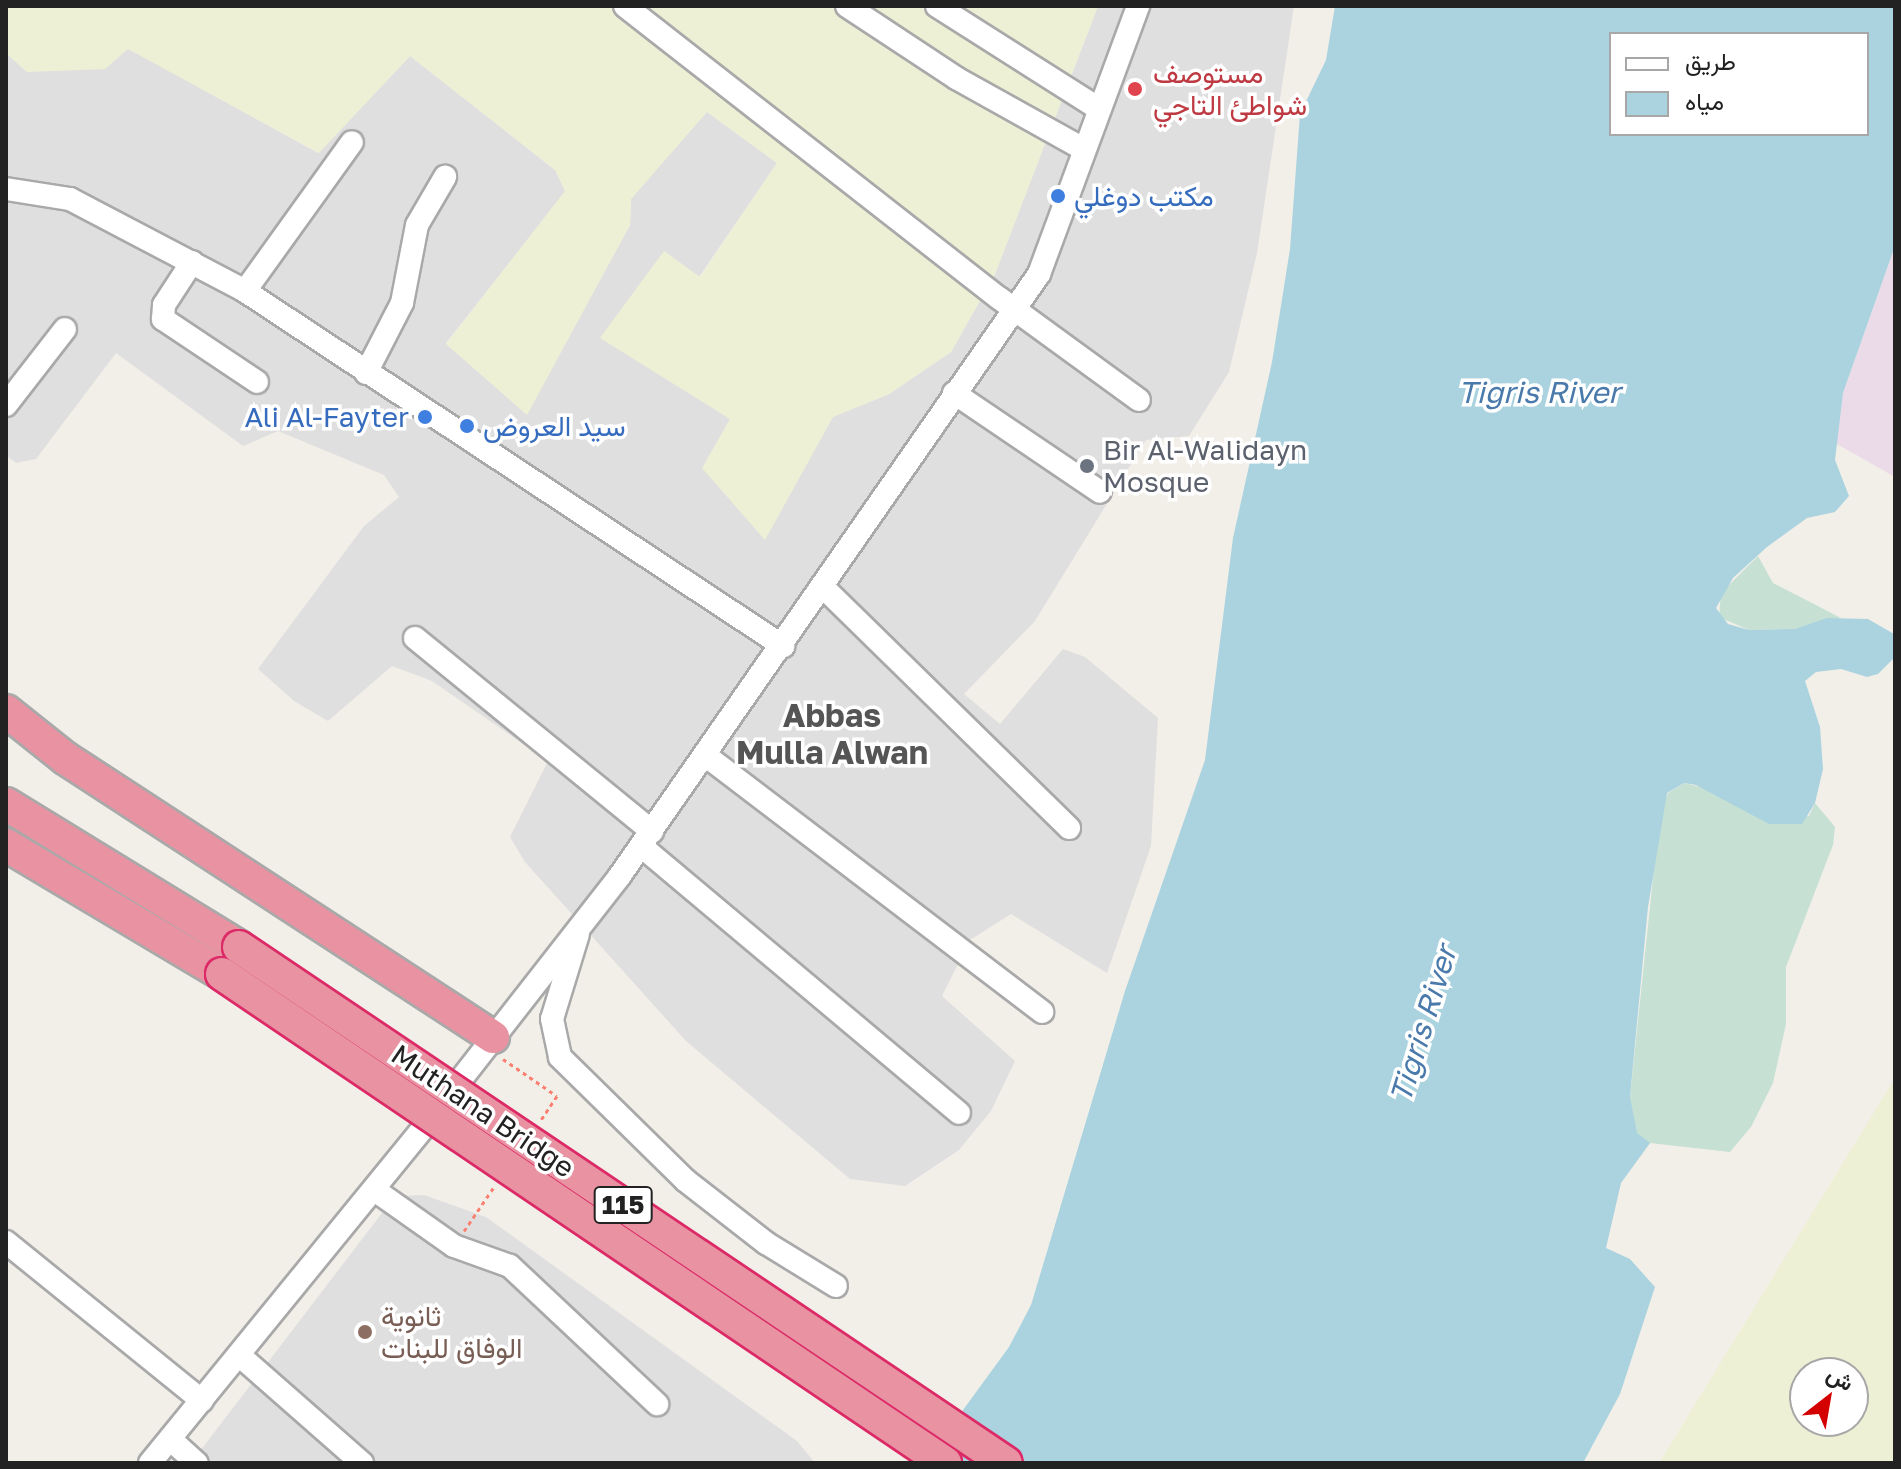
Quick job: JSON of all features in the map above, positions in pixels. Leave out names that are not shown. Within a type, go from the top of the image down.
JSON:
[{"type":"highway","points":[[6,711],[65,758],[489,1042]]},
{"type":"highway","points":[[6,795],[50,828]]},
{"type":"highway","name":"115","points":[[6,804],[50,828]]},
{"type":"highway","name":"Muthana Bridge","points":[[50,828],[239,947],[1006,1463]]},
{"type":"highway","name":"115","points":[[6,845],[41,866]]},
{"type":"highway","points":[[6,853],[41,866]]},
{"type":"highway","name":"Muthana Bridge","points":[[41,866],[222,974],[945,1463]]},
{"type":"street","points":[[625,6],[1139,400]]},
{"type":"street","points":[[847,6],[956,78],[1082,148]]},
{"type":"street","points":[[937,6],[1098,108]]},
{"type":"street","points":[[458,1083],[578,933],[646,839],[824,588],[954,393],[1039,274],[1082,148],[1138,6]]},
{"type":"street","points":[[245,291],[352,142]]},
{"type":"street","points":[[366,373],[402,303],[417,225],[445,177]]},
{"type":"street","points":[[6,189],[70,199],[245,291],[783,646]]},
{"type":"street","points":[[192,262],[164,305],[163,319],[257,382]]},
{"type":"street","points":[[6,405],[65,329]]},
{"type":"street","points":[[954,393],[1100,492]]},
{"type":"street","points":[[824,588],[1069,828]]},
{"type":"street","points":[[415,638],[959,1113]]},
{"type":"street","points":[[705,755],[1042,1012]]},
{"type":"street","points":[[578,933],[552,1019],[560,1057],[685,1180],[766,1243],[836,1286]]},
{"type":"street","points":[[150,1463],[376,1191],[425,1126]]},
{"type":"street","points":[[376,1191],[454,1246],[510,1266],[657,1404]]},
{"type":"street","points":[[6,1242],[202,1401]]},
{"type":"street","points":[[239,1355],[362,1463]]},
{"type":"street","points":[[170,1439],[197,1463]]},
{"type":"path","points":[[489,1042],[557,1096],[533,1131]]},
{"type":"path","points":[[474,1217],[502,1177]]},
{"type":"shaded area","points":[[1098,6],[1294,6],[1257,253],[1229,372],[1189,436],[1146,440],[1035,621],[964,694],[1000,724],[1063,649],[1085,657],[1158,718],[1151,846],[1107,973],[1011,914],[970,940],[942,996],[1015,1061],[991,1111],[959,1150],[905,1186],[850,1179],[686,1041],[525,862],[510,837],[548,761],[432,681],[392,666],[328,721],[294,701],[258,669],[364,526],[399,497],[384,475],[278,431],[243,446],[116,353],[36,459],[16,463],[6,455],[6,53],[27,72],[128,48],[318,153],[410,56],[555,170],[566,191],[446,343],[526,414],[630,225],[631,199],[706,111],[777,163],[699,277],[730,420],[765,539],[832,417],[889,394],[951,352],[995,274]]},
{"type":"shaded area","points":[[1895,246],[1895,477],[1835,443],[1843,393]]},
{"type":"shaded area","points":[[424,1195],[486,1217],[797,1441],[815,1463],[210,1463],[200,1451],[395,1196]]},
{"type":"green space","points":[[6,6],[1098,6],[995,274],[951,352],[889,394],[833,417],[765,540],[702,468],[730,419],[600,338],[664,251],[700,277],[777,163],[707,112],[631,199],[630,225],[527,415],[446,344],[565,191],[555,170],[410,56],[319,153],[128,49],[105,69],[27,72],[6,53]]},
{"type":"green space","points":[[1758,556],[1773,583],[1841,618],[1796,629],[1749,630],[1719,617],[1721,593]]},
{"type":"green space","points":[[1684,783],[1713,790],[1737,804],[1809,816],[1815,803],[1835,827],[1833,845],[1786,967],[1786,1024],[1773,1083],[1751,1127],[1730,1152],[1650,1143],[1621,1182],[1611,1208],[1630,1097],[1660,811],[1668,793]]},
{"type":"green space","points":[[1895,1078],[1895,1463],[1659,1463]]},
{"type":"water","name":"Tigris River","points":[[1335,6],[1895,6],[1895,246],[1843,393],[1835,460],[1849,496],[1835,512],[1807,518],[1767,547],[1733,578],[1716,608],[1728,624],[1749,630],[1795,629],[1827,618],[1868,619],[1894,634],[1895,657],[1878,674],[1867,677],[1841,669],[1816,672],[1805,681],[1820,727],[1823,769],[1815,803],[1802,824],[1769,824],[1696,785],[1684,783],[1667,793],[1648,907],[1630,1097],[1637,1133],[1650,1143],[1621,1183],[1606,1248],[1630,1259],[1655,1287],[1620,1394],[1583,1463],[938,1463],[963,1410],[1009,1347],[1031,1305],[1125,991],[1205,760],[1233,538],[1272,362],[1290,249],[1300,114],[1326,60]]},
{"type":"place","name":"مستوصف شواطئ التاجي","points":[[1135,89]]},
{"type":"place","name":"مكتب دوغلي","points":[[1058,196]]},
{"type":"place","name":"Ali Al-Fayter","points":[[425,417]]},
{"type":"place","name":"سيد العروض","points":[[467,426]]},
{"type":"place","name":"Bir Al-Walidayn Mosque","points":[[1087,466]]},
{"type":"place","name":"ثانوية الوفاق للبنات","points":[[365,1332]]},
{"type":"district","name":"Abbas Mulla Alwan","points":[[832,734]]}]
